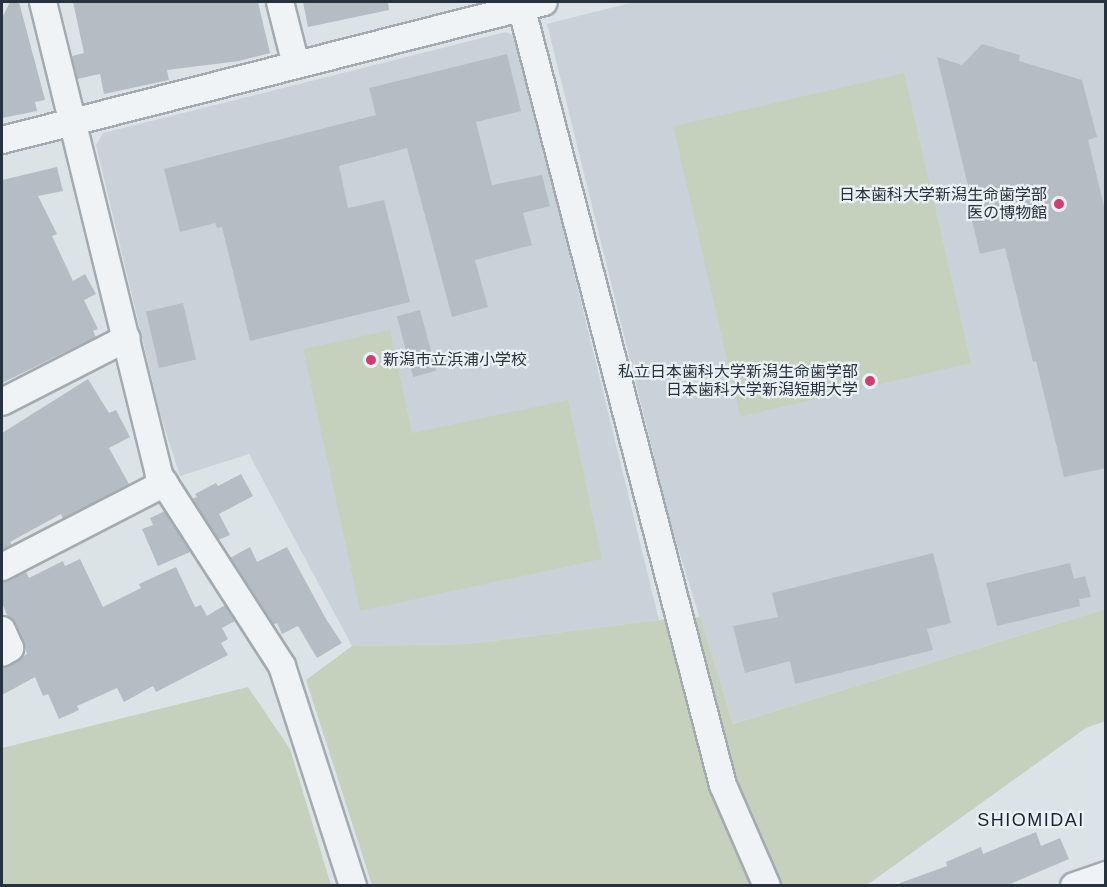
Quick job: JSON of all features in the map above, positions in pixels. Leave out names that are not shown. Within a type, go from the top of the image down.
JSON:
[{"type":"street","points":[[43,2],[71,123],[128,338],[159,475],[282,666],[353,885]]},
{"type":"street","points":[[280,2],[296,65]]},
{"type":"street","points":[[2,140],[528,3],[723,785],[766,885]]},
{"type":"street","points":[[2,402],[128,338]]},
{"type":"street","points":[[2,567],[165,483]]},
{"type":"street","points":[[2,630],[10,648],[2,653]]},
{"type":"street","points":[[1074,885],[1106,875]]},
{"type":"shaded area","name":"私立日本歯科大学新潟生命歯学部 日本歯科大学新潟短期大学","points":[[634,2],[1105,2],[1105,609],[733,724],[672,529],[547,24]]},
{"type":"shaded area","name":"新潟市立浜浦小学校","points":[[506,32],[516,37],[659,620],[467,644],[352,646],[249,454],[180,476],[161,417],[96,145],[103,133]]},
{"type":"green space","points":[[904,73],[971,363],[740,417],[673,126]]},
{"type":"green space","points":[[390,330],[412,433],[568,400],[602,559],[360,611],[303,349]]},
{"type":"green space","points":[[1105,609],[1105,721],[1086,728],[867,885],[372,885],[306,680],[352,646],[467,644],[700,617],[733,724]]},
{"type":"green space","points":[[248,687],[290,749],[331,885],[2,885],[2,748]]},
{"type":"building","points":[[10,2],[19,2],[45,100],[35,102],[37,111],[2,118],[2,18]]},
{"type":"building","points":[[73,2],[258,2],[270,53],[239,61],[167,70],[169,80],[104,94],[100,74],[77,79],[72,56],[84,53]]},
{"type":"building","points":[[303,2],[388,2],[389,10],[308,27]]},
{"type":"building","points":[[982,44],[1020,55],[1019,61],[1082,80],[1097,137],[1088,140],[1106,214],[1106,468],[1064,477],[1036,361],[1033,362],[1005,248],[980,254],[967,199],[971,198],[937,57],[962,65]]},
{"type":"building","points":[[507,54],[521,111],[476,122],[492,185],[542,175],[550,206],[523,213],[532,245],[475,260],[488,307],[452,317],[407,148],[339,166],[348,208],[384,200],[410,302],[250,341],[222,227],[217,228],[215,223],[180,232],[164,169],[376,115],[369,88]]},
{"type":"building","points":[[57,167],[63,191],[38,196],[57,234],[52,236],[73,281],[85,274],[96,294],[84,300],[98,329],[93,331],[96,337],[2,383],[2,180]]},
{"type":"building","points":[[183,303],[196,360],[159,368],[146,312]]},
{"type":"building","points":[[420,310],[436,371],[413,377],[397,316]]},
{"type":"building","points":[[88,379],[109,413],[116,410],[130,437],[109,448],[129,484],[63,519],[61,514],[10,542],[12,545],[2,550],[2,433]]},
{"type":"building","points":[[241,474],[253,496],[219,514],[230,535],[218,540],[192,499],[197,497],[195,494],[216,483],[218,486]]},
{"type":"building","points":[[165,511],[190,552],[158,566],[142,529],[153,525],[150,518]]},
{"type":"building","points":[[250,547],[257,562],[287,547],[326,619],[342,643],[317,658],[298,626],[282,634],[277,623],[273,625],[230,558]]},
{"type":"building","points":[[933,553],[951,623],[927,629],[933,650],[795,684],[790,661],[745,673],[733,626],[778,617],[772,593]]},
{"type":"building","points":[[80,559],[103,607],[141,588],[139,584],[176,567],[195,607],[201,605],[207,616],[225,605],[235,621],[222,628],[228,639],[221,643],[228,655],[156,692],[153,686],[124,702],[117,688],[77,706],[79,710],[59,719],[48,694],[43,696],[35,677],[2,695],[2,668],[27,654],[16,624],[8,617],[2,603],[2,582],[26,572],[29,578],[63,561],[65,566]]},
{"type":"building","points":[[1070,563],[1074,579],[1085,576],[1091,597],[1079,599],[1080,606],[997,626],[986,583]]},
{"type":"building","points":[[1036,832],[1041,846],[1060,838],[1069,859],[1008,885],[900,885],[900,883],[947,866],[946,862],[981,847],[983,854]]},
{"type":"place","name":"日本歯科大学新潟生命歯学部 医の博物館","points":[[1059,204]]},
{"type":"place","name":"新潟市立浜浦小学校","points":[[371,360]]},
{"type":"place","name":"私立日本歯科大学新潟生命歯学部 日本歯科大学新潟短期大学","points":[[870,381]]},
{"type":"district","name":"SHIOMIDAI","points":[[1031,820]]}]
